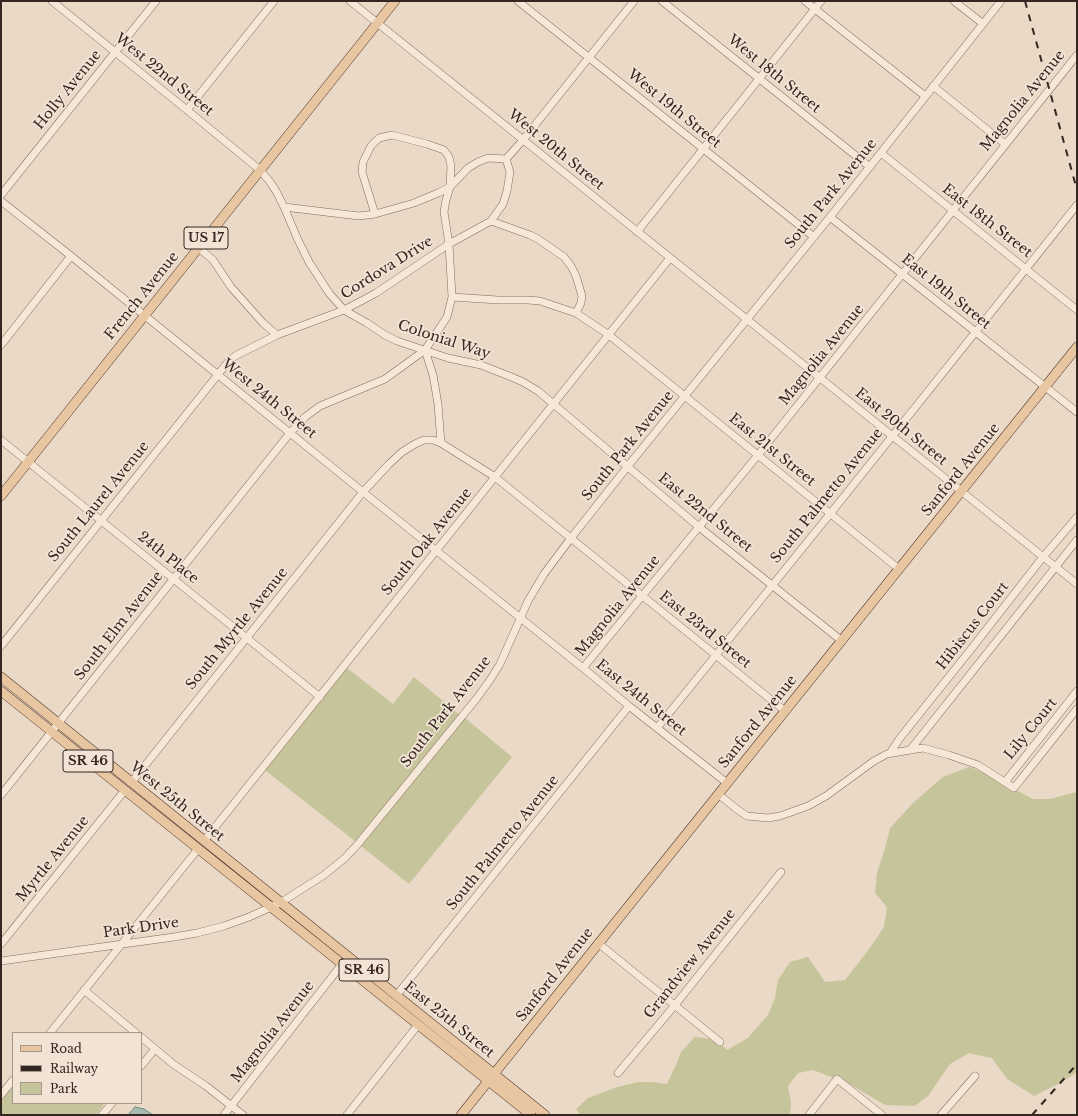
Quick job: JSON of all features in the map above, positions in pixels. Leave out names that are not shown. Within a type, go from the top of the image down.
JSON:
[{"type":"main road","name":"French Avenue","points":[[1,496],[395,1]]},
{"type":"main road","name":"Sanford Avenue","points":[[462,1115],[598,943],[1077,347]]},
{"type":"main road","name":"West 25th Street","points":[[1,677],[166,811],[201,845],[271,907]]},
{"type":"main road","name":"West 25th Street","points":[[1,692],[125,790],[280,903]]},
{"type":"main road","points":[[125,790],[134,792],[155,808],[166,811]]},
{"type":"main road","name":"East 25th Street","points":[[280,903],[411,1007],[492,1078],[531,1115]]},
{"type":"main road","name":"East 25th Street","points":[[271,907],[418,1025],[545,1115]]},
{"type":"main road","points":[[378,993],[387,994],[403,1007],[411,1007]]},
{"type":"street","name":"West 22nd Street","points":[[52,1],[260,170]]},
{"type":"street","name":"Holly Avenue","points":[[1,195],[156,1]]},
{"type":"street","points":[[187,110],[274,1]]},
{"type":"street","name":"West 20th Street","points":[[350,1],[747,320]]},
{"type":"street","name":"West 19th Street","points":[[518,1],[814,237]]},
{"type":"street","points":[[284,207],[352,216],[375,214],[414,203],[450,187],[468,168],[478,162],[488,158],[506,159],[523,140],[634,1]]},
{"type":"street","name":"West 18th Street","points":[[662,1],[870,167]]},
{"type":"street","points":[[805,1],[925,96]]},
{"type":"street","points":[[637,232],[822,1]]},
{"type":"street","points":[[954,1],[982,23]]},
{"type":"street","name":"South Park Avenue","points":[[280,903],[335,867],[358,844],[477,698],[500,664],[520,618],[544,574],[571,538],[830,218],[1000,1]]},
{"type":"street","name":"Magnolia Avenue","points":[[583,668],[758,455],[1077,55]]},
{"type":"street","points":[[933,86],[1005,144]]},
{"type":"street","points":[[375,214],[362,172],[363,162],[372,146],[379,138],[392,134],[444,150],[449,157],[451,166],[450,187],[444,212],[449,244],[452,297],[447,317],[425,350],[433,375],[438,404],[441,443]]},
{"type":"street","name":"East 18th Street","points":[[881,153],[1077,310]]},
{"type":"street","name":"Cordova Drive","points":[[217,375],[235,356],[277,335],[344,310],[376,293],[449,244],[491,221],[503,204],[507,191],[510,172],[506,159]]},
{"type":"street","name":"Colonial Way","points":[[260,170],[270,182],[284,207],[309,262],[330,293],[344,310],[397,341],[448,358],[481,365],[523,382],[538,391],[554,404]]},
{"type":"street","name":"West 24th Street","points":[[1,201],[520,618]]},
{"type":"street","name":"South Palmetto Avenue","points":[[657,728],[1077,205]]},
{"type":"street","name":"East 19th Street","points":[[830,218],[1045,387]]},
{"type":"street","points":[[491,221],[538,239],[564,257],[576,276],[582,296],[581,303],[576,314]]},
{"type":"street","points":[[199,248],[213,260],[236,292],[277,335]]},
{"type":"street","points":[[1,345],[71,256]]},
{"type":"street","name":"South Oak Avenue","points":[[51,1032],[123,944],[670,258]]},
{"type":"street","name":"East 21st Street","points":[[452,297],[540,301],[576,314],[609,335],[899,569]]},
{"type":"street","name":"East 20th Street","points":[[747,320],[1077,584]]},
{"type":"street","name":"South Elm Avenue","points":[[1,795],[305,416],[320,406],[385,379],[425,350]]},
{"type":"street","name":"South Laurel Avenue","points":[[1,646],[217,375]]},
{"type":"street","points":[[1045,387],[1077,412]]},
{"type":"street","points":[[554,404],[628,466]]},
{"type":"street","name":"24th Place","points":[[1,440],[320,697]]},
{"type":"street","name":"South Myrtle Avenue","points":[[131,783],[363,492],[388,465],[408,448],[424,440],[433,440],[441,443]]},
{"type":"street","name":"East 23rd Street","points":[[441,443],[495,477],[785,711]]},
{"type":"street","name":"East 22nd Street","points":[[628,466],[699,526],[842,640]]},
{"type":"street","name":"Hibiscus Court","points":[[890,753],[900,738],[1077,517]]},
{"type":"street","name":"Hibiscus Court","points":[[910,750],[1077,540]]},
{"type":"street","name":"East 24th Street","points":[[520,618],[727,783]]},
{"type":"street","name":"Lily Court","points":[[1077,691],[1005,782],[1014,788],[1077,709]]},
{"type":"street","name":"South Palmetto Avenue","points":[[396,996],[629,706]]},
{"type":"street","points":[[718,794],[748,816],[768,818],[780,816],[808,806],[826,796],[874,761],[890,753],[923,748],[978,765],[1005,782]]},
{"type":"street","name":"Myrtle Avenue","points":[[1,944],[125,790]]},
{"type":"street","name":"Grandview Avenue","points":[[618,1073],[781,872]]},
{"type":"street","name":"Park Drive","points":[[1,961],[174,938],[224,926],[280,903]]},
{"type":"street","points":[[598,943],[720,1042]]},
{"type":"street","name":"Magnolia Avenue","points":[[224,1115],[342,964]]},
{"type":"street","points":[[84,990],[135,1032]]},
{"type":"street","points":[[347,1115],[418,1025]]},
{"type":"street","points":[[142,1038],[173,1064],[206,1086],[243,1115]]},
{"type":"street","points":[[142,1065],[155,1049]]},
{"type":"street","points":[[941,1115],[975,1076]]},
{"type":"street","points":[[809,1115],[837,1079],[882,1115]]},
{"type":"street","points":[[1,1095],[12,1081]]},
{"type":"street","points":[[102,1115],[111,1104]]},
{"type":"green space","points":[[347,668],[393,704],[414,677],[460,715],[356,842],[265,770]]},
{"type":"green space","points":[[465,718],[512,757],[409,884],[361,846]]},
{"type":"green space","points":[[969,767],[983,772],[1014,793],[1016,790],[1033,799],[1050,799],[1077,792],[1077,1072],[1062,1082],[1034,1096],[1007,1079],[992,1058],[969,1053],[950,1064],[928,1096],[915,1106],[885,1105],[848,1083],[837,1074],[834,1078],[813,1070],[798,1073],[788,1086],[791,1103],[790,1115],[581,1115],[576,1109],[588,1098],[614,1088],[638,1082],[667,1084],[681,1052],[695,1037],[711,1039],[720,1046],[722,1045],[727,1050],[748,1038],[768,1015],[775,998],[778,980],[790,962],[808,957],[825,982],[845,980],[884,927],[887,907],[875,893],[877,873],[890,828],[914,802],[943,777]]},
{"type":"green space","points":[[12,1086],[12,1104],[104,1104],[96,1115],[1,1115],[1,1100]]},
{"type":"shaded area","points":[[135,1107],[144,1109],[153,1115],[128,1115]]},
{"type":"railway","points":[[1025,1],[1077,190]]},
{"type":"railway","points":[[1032,1115],[1077,1064]]}]
